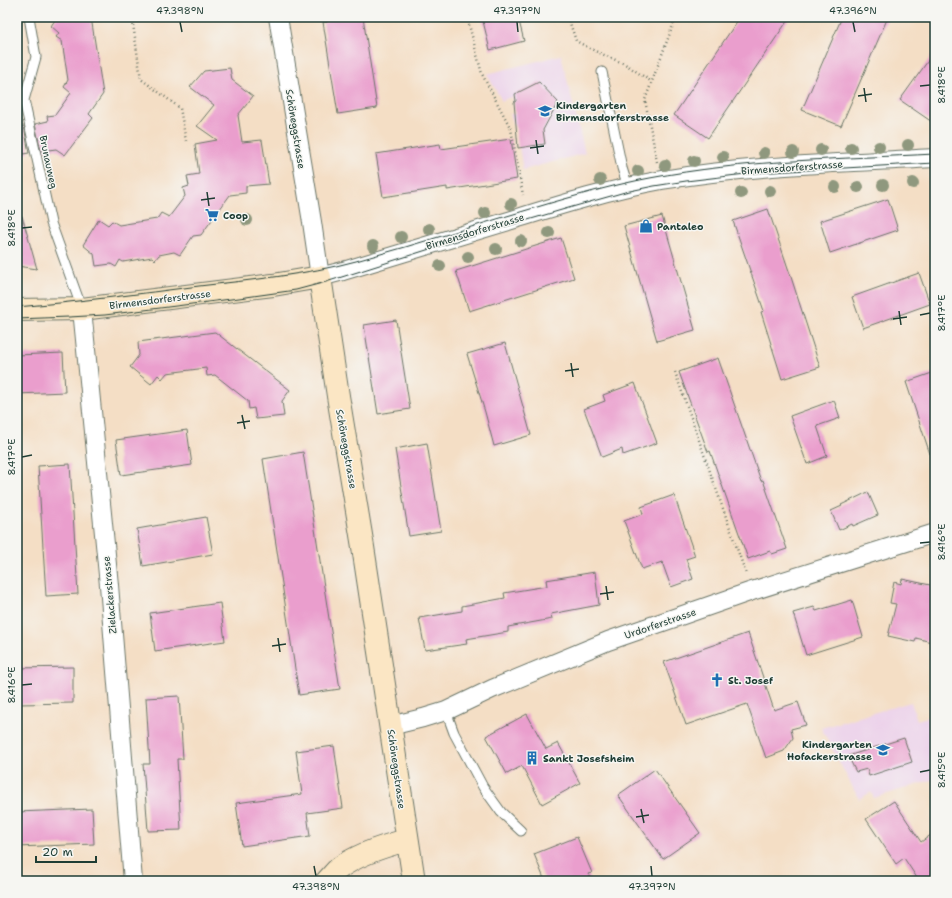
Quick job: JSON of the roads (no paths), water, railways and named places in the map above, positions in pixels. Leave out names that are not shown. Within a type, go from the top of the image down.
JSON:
[{"type":"street","name":"Schöneggstrasse","points":[[278,17],[312,222],[414,881]]},
{"type":"street","name":"Birmensdorferstrasse","points":[[17,310],[82,309],[273,285],[320,277],[571,202],[661,180],[706,174],[806,165],[935,158]]},
{"type":"street","name":"Zielackerstrasse","points":[[82,309],[110,593],[133,881]]},
{"type":"street","name":"Urdorferstrasse","points":[[390,726],[446,711],[608,641],[752,591],[935,533]]},
{"type":"street","points":[[327,881],[337,870],[350,861],[376,850],[407,840]]},
{"type":"lane","name":"Brunauweg","points":[[29,17],[36,57],[24,100],[50,223],[82,309]]},
{"type":"lane","points":[[602,72],[622,168],[628,188]]},
{"type":"lane","points":[[446,711],[454,733],[482,787],[501,812],[521,831]]},
{"type":"tram line","points":[[17,307],[258,279],[337,266],[590,192],[638,180],[685,172],[721,167],[792,161],[935,154]]},
{"type":"tram line","points":[[17,319],[105,315],[296,290],[565,209],[625,192],[654,186],[754,173],[935,163]]},
{"type":"place","name":"Kindergarten Birmensdorferstrasse","points":[[545,111]]},
{"type":"place","name":"Coop","points":[[212,215]]},
{"type":"place","name":"Pantaleo","points":[[646,226]]},
{"type":"place","name":"St. Josef","points":[[717,680]]},
{"type":"place","name":"Kindergarten Hofackerstrasse","points":[[883,750]]},
{"type":"place","name":"Sankt Josefsheim","points":[[532,758]]}]
